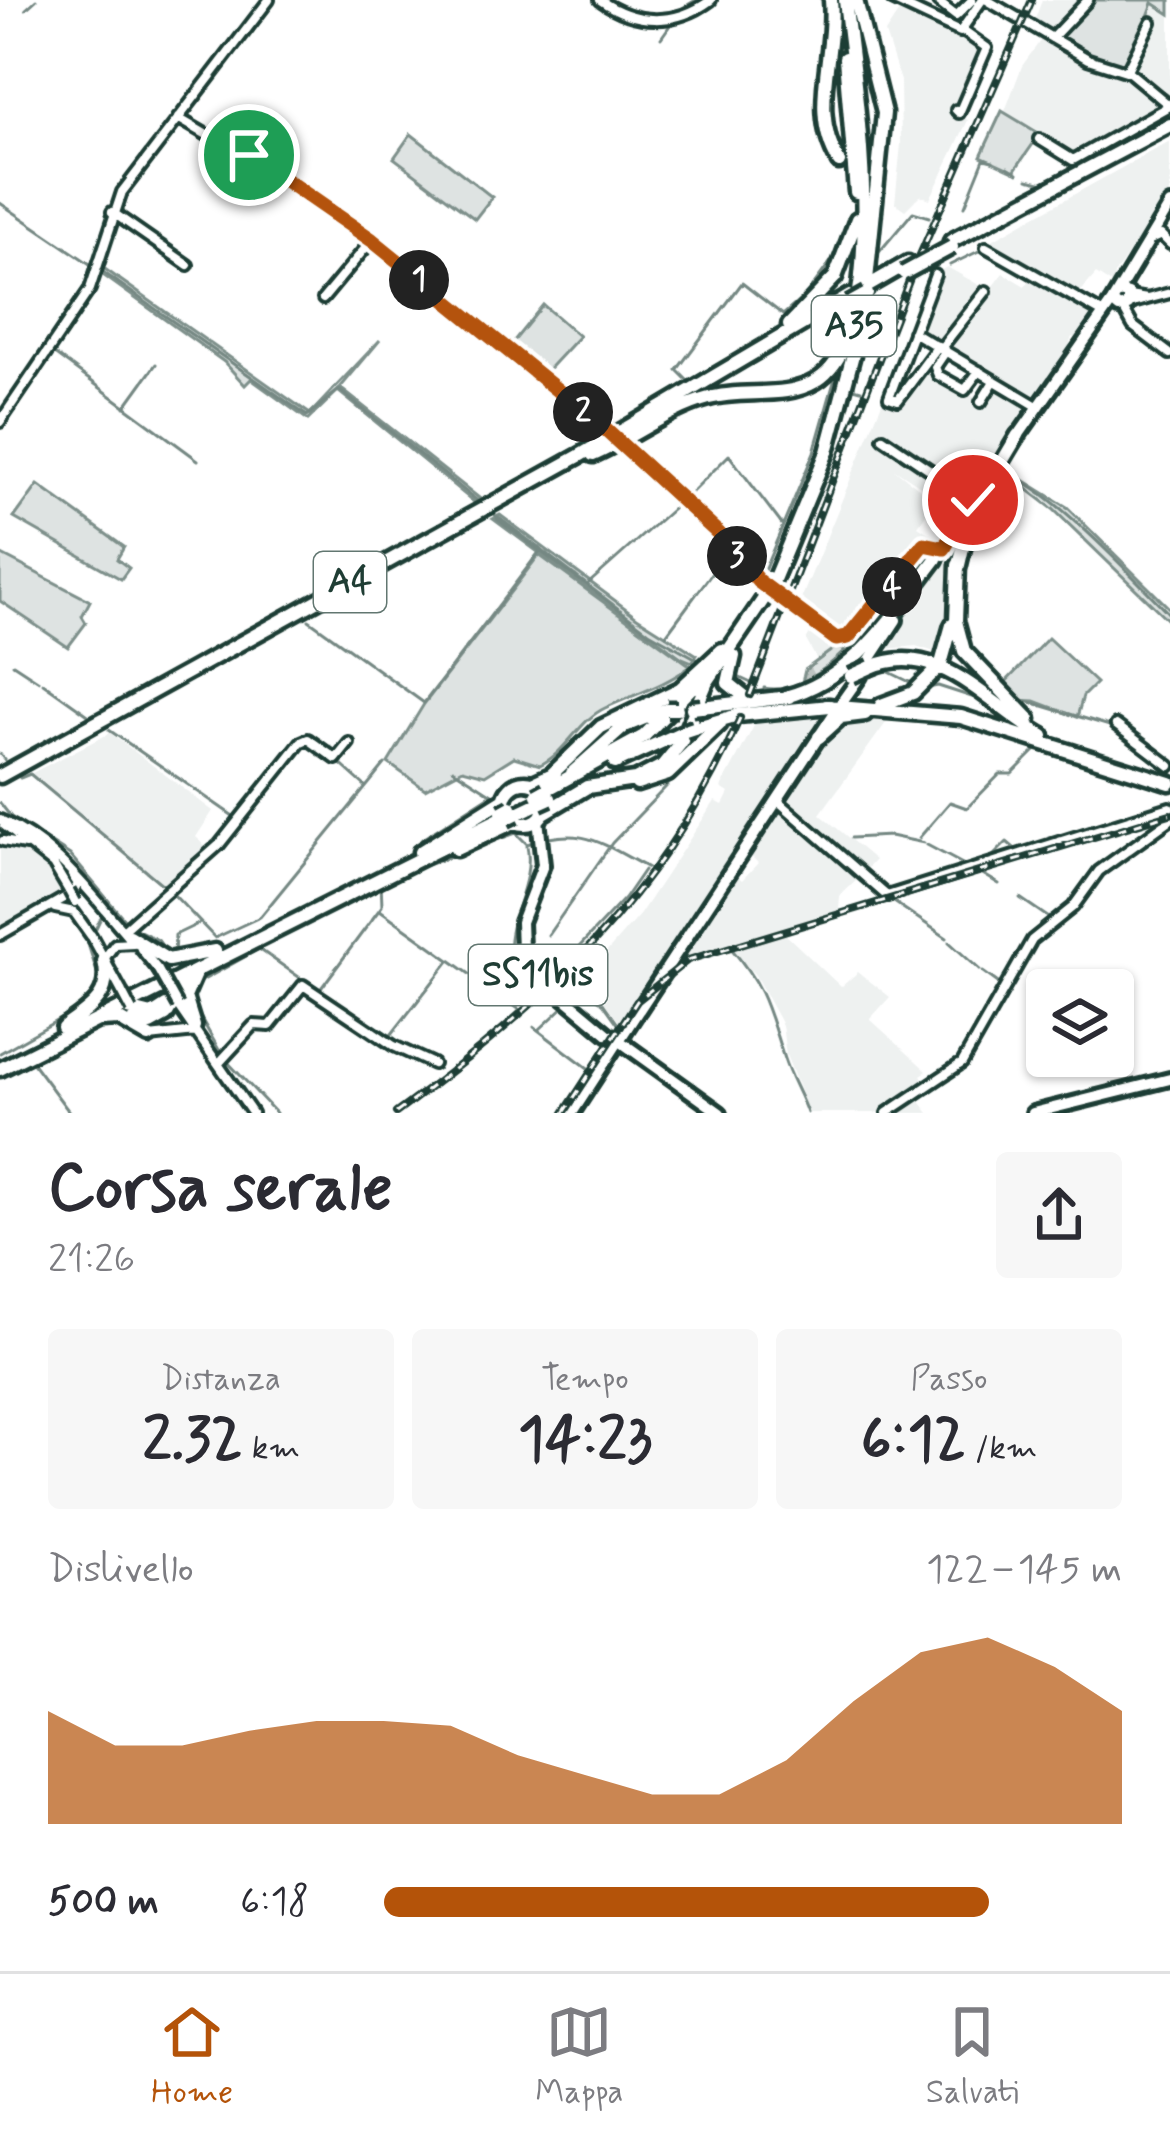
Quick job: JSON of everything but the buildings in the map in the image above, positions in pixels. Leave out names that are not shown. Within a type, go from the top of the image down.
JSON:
[{"type":"highway","name":"A35","points":[[699,387],[795,320],[832,282],[847,254],[858,204],[843,1]]},
{"type":"highway","name":"A35","points":[[592,455],[708,398],[807,386],[828,373],[846,349],[856,317],[864,205],[843,1]]},
{"type":"highway","points":[[763,701],[736,695],[727,673],[819,476],[859,349],[884,136],[878,82],[843,1]]},
{"type":"highway","points":[[839,162],[825,131],[823,100],[843,1]]},
{"type":"highway","name":"A4","points":[[0,779],[906,268],[1170,128]]},
{"type":"highway","points":[[566,798],[592,785],[651,773],[688,732],[703,689],[767,586],[817,469],[856,344],[869,215]]},
{"type":"highway","name":"A4","points":[[0,779],[592,455],[849,300]]},
{"type":"highway","points":[[383,873],[688,732],[738,715],[892,702],[920,688],[940,666],[951,636],[958,565],[971,514],[1018,436]]},
{"type":"highway","points":[[785,697],[825,683],[848,665],[940,553]]},
{"type":"highway","points":[[958,565],[956,621],[967,657],[1038,728],[1086,753]]},
{"type":"highway","points":[[65,1031],[176,982],[215,955],[527,808],[644,736],[678,706],[767,586]]},
{"type":"highway","points":[[527,808],[551,775],[601,727],[688,683],[727,644]]},
{"type":"highway","points":[[551,775],[629,716],[785,697],[899,658],[928,661],[1036,732],[1170,781]]},
{"type":"highway","points":[[835,706],[944,713],[1170,781]]},
{"type":"highway","points":[[527,808],[625,726],[684,708]]},
{"type":"highway","points":[[818,737],[850,715],[944,713]]},
{"type":"highway","points":[[383,873],[420,852],[527,808],[658,780],[715,727],[738,715]]},
{"type":"highway","points":[[125,931],[176,982],[193,1030]]},
{"type":"highway","points":[[0,1065],[195,974],[215,955]]},
{"type":"highway","points":[[65,1031],[103,996],[108,978],[104,961]]},
{"type":"highway","points":[[106,1013],[128,1008],[155,1014],[176,982]]},
{"type":"highway","points":[[134,1015],[150,1024],[163,1018],[176,982]]},
{"type":"highway","points":[[65,1031],[110,1018],[149,1037]]},
{"type":"main road","points":[[1122,302],[1125,278],[1170,207]]},
{"type":"main road","points":[[1092,326],[1122,302],[1170,207]]},
{"type":"main road","points":[[572,1113],[835,706],[1037,406],[1102,313],[1122,302]]},
{"type":"main road","name":"SS11bis","points":[[527,808],[543,865],[521,922],[524,955],[575,1011],[609,1035]]},
{"type":"main road","name":"SS11bis","points":[[624,1044],[720,1113]]},
{"type":"main road","points":[[1033,1113],[1170,1079]]},
{"type":"street","points":[[0,422],[85,298],[112,212],[269,0]]},
{"type":"street","points":[[600,0],[625,14],[653,20],[687,14],[711,0]]},
{"type":"street","points":[[892,0],[987,45],[960,107]]},
{"type":"street","points":[[938,2],[956,16],[972,0]]},
{"type":"street","points":[[963,31],[984,0],[1090,60],[1127,70],[1170,107],[1074,159],[1039,139]]},
{"type":"street","points":[[1052,38],[1088,0]]},
{"type":"street","points":[[1127,70],[1151,22]]},
{"type":"street","points":[[178,118],[236,152],[254,157],[372,240],[609,432],[718,533],[777,598],[840,641],[928,541],[940,553]]},
{"type":"street","points":[[112,212],[188,265]]},
{"type":"street","points":[[1149,240],[1158,235],[1170,244]]},
{"type":"street","points":[[323,299],[372,240]]},
{"type":"street","points":[[986,247],[1102,313]]},
{"type":"street","points":[[935,274],[890,388],[888,396],[894,400],[986,291]]},
{"type":"street","points":[[1170,293],[1122,302],[1131,323],[1170,354]]},
{"type":"street","points":[[913,332],[1037,406]]},
{"type":"street","points":[[942,348],[936,373],[982,400],[994,381]]},
{"type":"street","points":[[968,388],[979,371]]},
{"type":"street","points":[[883,438],[975,500]]},
{"type":"street","points":[[1116,725],[1170,766]]},
{"type":"street","points":[[0,935],[61,907],[76,914],[92,937],[113,942],[219,845],[301,742],[308,739],[336,759],[349,743]]},
{"type":"street","points":[[777,800],[886,896],[1170,807]]},
{"type":"street","points":[[887,1113],[962,1064],[1032,940],[1073,908],[1094,874],[1170,820]]},
{"type":"street","points":[[0,821],[84,881],[140,948],[176,982]]},
{"type":"street","points":[[0,821],[50,861],[149,1037],[162,1040],[193,1030],[223,1060],[252,1113]]},
{"type":"street","points":[[2,841],[21,835]]},
{"type":"street","points":[[2,841],[20,842],[50,861]]},
{"type":"street","points":[[0,935],[75,892],[78,880],[37,850]]},
{"type":"street","points":[[58,903],[89,894],[112,915]]},
{"type":"street","points":[[104,961],[108,949],[125,931]]},
{"type":"street","points":[[112,974],[110,953],[125,931]]},
{"type":"street","points":[[223,1060],[254,1025],[270,1026],[303,985],[394,1046],[433,1064]]},
{"type":"shaded area","points":[[1042,0],[1091,0],[1145,13],[1152,3],[1170,14],[1170,119],[1075,166],[1005,111],[1022,66],[1043,37],[1048,41],[1054,33],[1034,22]]},
{"type":"shaded area","points":[[900,10],[985,47],[961,101],[956,100],[950,111],[968,120],[930,199],[920,195],[905,210],[895,203],[900,81],[885,33]]},
{"type":"shaded area","points":[[1170,141],[1170,192],[1114,275],[1113,285],[1096,274],[1077,296],[985,244]]},
{"type":"shaded area","points":[[947,267],[986,289],[942,344],[916,331],[934,274]]},
{"type":"shaded area","points":[[1003,273],[1025,286],[1034,276],[1098,311],[1079,339],[1072,337],[1063,363],[1034,401],[945,348]]},
{"type":"shaded area","points":[[931,365],[931,372],[966,394],[981,399],[995,387],[1033,405],[962,513],[893,468],[935,501],[918,526],[930,534],[851,636],[818,662],[806,640],[817,621],[800,602],[883,400],[896,407]]},
{"type":"shaded area","points":[[942,553],[956,561],[941,654],[916,646],[877,650]]},
{"type":"shaded area","points":[[810,716],[824,726],[620,1023],[606,1004],[578,985],[640,914],[715,801],[723,805],[729,793],[721,788],[756,722]]},
{"type":"shaded area","points":[[891,716],[820,814],[875,860],[862,874],[779,801],[819,740],[844,718]]},
{"type":"shaded area","points":[[110,733],[213,811],[196,837],[210,850],[165,885],[32,773]]},
{"type":"shaded area","points":[[778,802],[860,877],[840,896],[839,910],[685,960],[679,956],[733,872],[742,880],[758,863],[746,851]]},
{"type":"shaded area","points":[[20,844],[46,861],[61,894],[0,932],[0,847]]},
{"type":"shaded area","points":[[783,932],[841,987],[858,972],[890,997],[870,1019],[927,1071],[921,1075],[927,1085],[914,1094],[929,1113],[809,1113],[786,1055],[782,1025],[755,975],[731,948]]},
{"type":"green space","points":[[1091,0],[1170,0],[1170,14],[1153,3],[1128,69],[1099,62],[1056,37]]},
{"type":"green space","points":[[1002,111],[1040,134],[1014,171],[981,156]]},
{"type":"green space","points":[[411,134],[492,197],[475,219],[394,158]]},
{"type":"green space","points":[[102,267],[310,414],[380,340],[340,388],[484,502],[475,503],[338,391],[308,420],[251,379],[245,385],[224,362],[100,273]]},
{"type":"green space","points":[[543,305],[579,336],[541,377],[505,352]]},
{"type":"green space","points":[[1004,468],[1067,507],[1170,609],[1170,622],[1053,509],[1014,479],[984,509],[969,560],[962,565],[971,522]]},
{"type":"green space","points":[[38,485],[124,547],[117,559],[129,568],[121,579],[14,518]]},
{"type":"green space","points":[[500,515],[637,617],[697,655],[692,662],[493,519]]},
{"type":"green space","points":[[927,545],[939,549],[850,661],[801,687],[805,670],[851,636]]},
{"type":"green space","points":[[0,554],[90,601],[82,616],[86,623],[68,647],[0,601]]},
{"type":"green space","points":[[539,555],[691,666],[596,713],[540,765],[514,757],[485,775],[463,769],[425,789],[388,763],[424,704]]},
{"type":"green space","points":[[1048,638],[1096,683],[1083,696],[1077,717],[1035,701],[1013,700],[1000,688]]},
{"type":"waterway","points":[[26,9],[36,0]]},
{"type":"waterway","points":[[672,14],[696,0]]},
{"type":"waterway","points":[[661,38],[673,21]]},
{"type":"waterway","points":[[1028,179],[1044,183],[1167,116]]},
{"type":"waterway","points":[[965,206],[984,159],[993,161]]},
{"type":"waterway","points":[[1008,167],[1018,173]]},
{"type":"waterway","points":[[0,203],[93,266]]},
{"type":"waterway","points":[[875,257],[913,212],[929,217]]},
{"type":"waterway","points":[[689,382],[677,370],[742,283],[783,315],[806,295],[841,248]]},
{"type":"waterway","points":[[950,265],[983,249]]},
{"type":"waterway","points":[[851,251],[854,269]]},
{"type":"waterway","points":[[100,270],[307,416],[339,390],[481,504]]},
{"type":"waterway","points":[[53,353],[198,460]]},
{"type":"waterway","points":[[125,407],[156,364]]},
{"type":"waterway","points":[[761,578],[814,452],[836,375]]},
{"type":"waterway","points":[[854,388],[861,390]]},
{"type":"waterway","points":[[685,499],[729,455],[783,526]]},
{"type":"waterway","points":[[973,528],[1005,477],[1019,480],[1089,534],[1170,615]]},
{"type":"waterway","points":[[589,583],[679,503]]},
{"type":"waterway","points":[[495,515],[649,632],[704,663]]},
{"type":"waterway","points":[[497,519],[582,582]]},
{"type":"waterway","points":[[666,635],[729,550]]},
{"type":"waterway","points":[[764,688],[787,687],[811,678],[834,661],[878,615],[928,550],[936,552]]},
{"type":"waterway","points":[[309,620],[424,703],[540,551]]},
{"type":"waterway","points":[[745,560],[759,574]]},
{"type":"waterway","points":[[13,664],[39,681]]},
{"type":"waterway","points":[[852,700],[866,679],[885,670],[916,685]]},
{"type":"waterway","points":[[736,676],[751,683]]},
{"type":"waterway","points":[[43,683],[91,717]]},
{"type":"waterway","points":[[923,689],[938,686],[975,698]]},
{"type":"waterway","points":[[1020,699],[1113,727]]},
{"type":"waterway","points":[[109,730],[236,818]]},
{"type":"waterway","points":[[1129,731],[1151,747]]},
{"type":"waterway","points":[[919,838],[950,802],[967,808],[1000,774],[1012,774],[1037,749]]},
{"type":"waterway","points":[[0,754],[8,764]]},
{"type":"waterway","points":[[337,761],[365,786]]},
{"type":"waterway","points":[[172,893],[215,938],[260,917],[385,764]]},
{"type":"waterway","points":[[548,935],[612,843],[687,765]]},
{"type":"waterway","points":[[1104,768],[1170,792]]},
{"type":"waterway","points":[[422,839],[492,794],[453,769]]},
{"type":"waterway","points":[[20,778],[30,774],[163,885]]},
{"type":"waterway","points":[[0,803],[11,817],[70,855],[130,926],[158,940],[168,954]]},
{"type":"waterway","points":[[396,876],[516,833],[527,844],[562,836],[590,839],[648,868]]},
{"type":"waterway","points":[[851,838],[890,836],[924,843]]},
{"type":"waterway","points":[[989,860],[1007,842],[1021,854]]},
{"type":"waterway","points":[[927,845],[970,868]]},
{"type":"waterway","points":[[527,846],[528,865],[510,958],[517,976],[533,992],[543,985]]},
{"type":"waterway","points":[[550,978],[624,899],[644,870]]},
{"type":"waterway","points":[[981,873],[999,884]]},
{"type":"waterway","points":[[319,991],[382,906],[381,881]]},
{"type":"waterway","points":[[1020,898],[1052,920]]},
{"type":"waterway","points":[[891,900],[947,938]]},
{"type":"waterway","points":[[380,910],[520,1010]]},
{"type":"waterway","points":[[95,930],[103,913]]},
{"type":"waterway","points":[[174,956],[175,935],[200,923]]},
{"type":"waterway","points":[[259,947],[300,926]]},
{"type":"waterway","points":[[949,942],[980,970]]},
{"type":"waterway","points":[[88,944],[100,982]]},
{"type":"waterway","points":[[730,947],[764,1000],[807,1113]]},
{"type":"waterway","points":[[198,983],[259,949],[326,996]]},
{"type":"waterway","points":[[388,1039],[449,961]]},
{"type":"waterway","points":[[983,972],[1005,988]]},
{"type":"waterway","points":[[576,985],[603,1003],[618,1024]]},
{"type":"waterway","points":[[540,1029],[583,989]]},
{"type":"waterway","points":[[986,1027],[1008,993]]},
{"type":"waterway","points":[[0,1053],[86,1004]]},
{"type":"waterway","points":[[194,1006],[223,1057],[276,1113]]},
{"type":"waterway","points":[[534,1027],[588,1068]]},
{"type":"waterway","points":[[627,1036],[705,1096]]},
{"type":"waterway","points":[[23,1064],[32,1062],[70,1113]]},
{"type":"railway","points":[[750,695],[912,273],[1032,0]]},
{"type":"railway","points":[[396,1113],[503,1029],[596,940],[675,838],[740,718]]},
{"type":"railway","points":[[564,1113],[637,1001],[688,960],[1170,814]]},
{"type":"route","points":[[249,155],[372,240],[539,380],[609,432],[718,533],[758,581],[840,641],[899,579],[924,544],[944,548],[973,500]]}]
